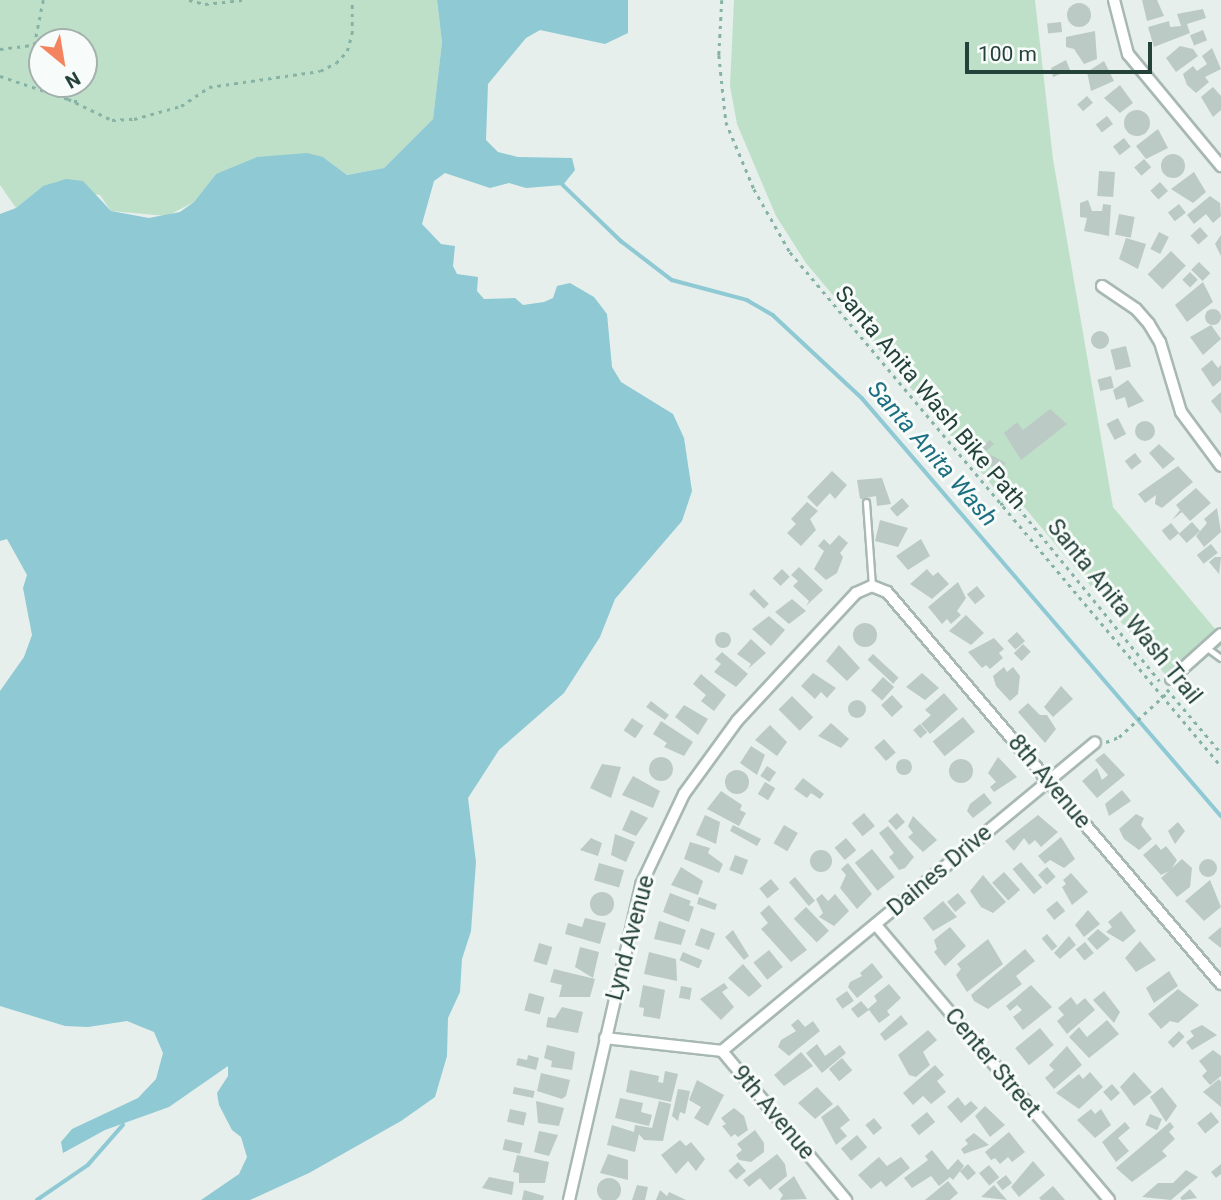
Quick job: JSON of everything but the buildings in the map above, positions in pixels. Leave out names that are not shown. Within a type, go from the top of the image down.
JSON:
[{"type":"street","points":[[1114,0],[1128,54],[1221,166]]},
{"type":"street","points":[[1102,286],[1136,309],[1149,324],[1160,342],[1181,412],[1221,466]]},
{"type":"street","name":"8th Avenue","points":[[872,586],[887,593],[1221,984]]},
{"type":"street","name":"Lynd Avenue","points":[[569,1200],[641,885],[684,794],[737,721],[856,593],[872,586]]},
{"type":"street","points":[[1171,679],[1221,634]]},
{"type":"street","name":"Daines Drive","points":[[722,1051],[1095,742]]},
{"type":"street","name":"Center Street","points":[[876,925],[1109,1200]]},
{"type":"street","name":"9th Avenue","points":[[605,1038],[722,1051],[846,1200]]},
{"type":"lane","points":[[866,502],[872,586]]},
{"type":"lane","points":[[1206,647],[1221,658]]},
{"type":"path","points":[[37,28],[43,0]]},
{"type":"path","points":[[189,0],[242,0]]},
{"type":"path","points":[[0,76],[75,103],[112,120],[134,119],[181,106],[209,87],[320,71],[336,63],[347,51],[352,0]]},
{"type":"path","name":"Santa Anita Wash Bike Path","points":[[722,0],[721,92],[736,152],[754,189],[812,282],[1221,766]]},
{"type":"path","points":[[0,49],[28,46]]},
{"type":"path","points":[[75,98],[75,103]]},
{"type":"path","name":"Santa Anita Wash Trail","points":[[999,504],[1013,501],[1221,753]]},
{"type":"path","points":[[1095,742],[1119,737],[1162,700]]},
{"type":"green space","points":[[0,0],[437,0],[442,42],[433,119],[384,168],[347,175],[323,157],[216,174],[194,202],[167,216],[111,211],[100,195],[43,186],[16,208],[0,185]]},
{"type":"green space","points":[[734,0],[1035,0],[1053,159],[1113,507],[1221,636],[1221,646],[1174,685],[1014,495],[996,490],[806,263],[776,216],[737,124],[730,86]]},
{"type":"water","points":[[437,0],[628,0],[628,33],[605,44],[540,30],[526,38],[488,84],[486,140],[498,152],[518,157],[572,158],[575,170],[563,185],[526,188],[509,183],[490,188],[445,173],[434,181],[422,224],[441,244],[455,246],[453,266],[457,274],[478,277],[477,291],[484,299],[515,298],[523,305],[544,302],[553,298],[557,286],[570,283],[594,297],[607,314],[612,367],[621,382],[673,414],[684,438],[692,491],[682,521],[615,599],[600,637],[564,693],[499,750],[468,798],[476,862],[471,931],[462,959],[460,992],[448,1018],[447,1056],[435,1097],[401,1121],[309,1173],[250,1200],[201,1200],[239,1174],[247,1157],[241,1137],[232,1130],[219,1105],[217,1093],[228,1076],[228,1066],[169,1107],[105,1130],[63,1153],[61,1142],[72,1129],[138,1098],[156,1079],[163,1053],[154,1032],[127,1021],[88,1027],[65,1026],[0,1006],[0,691],[24,657],[32,635],[23,588],[27,575],[7,539],[0,541],[0,214],[16,208],[43,186],[66,179],[83,181],[111,211],[149,218],[180,212],[194,202],[216,174],[257,157],[307,153],[323,157],[347,175],[384,168],[433,119],[442,42]]},
{"type":"waterway","name":"Santa Anita Wash","points":[[563,185],[621,241],[672,280],[747,300],[773,315],[862,398],[1221,816]]},
{"type":"waterway","points":[[37,1200],[88,1165],[123,1125]]}]
